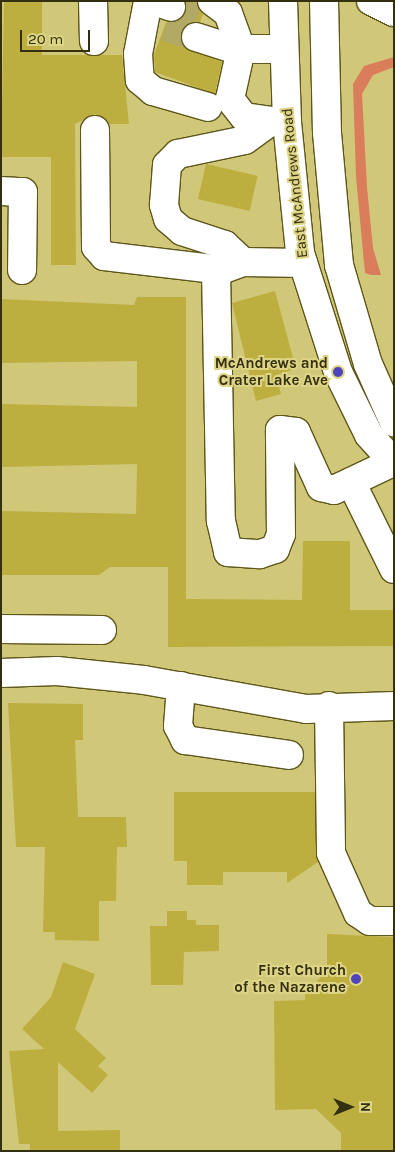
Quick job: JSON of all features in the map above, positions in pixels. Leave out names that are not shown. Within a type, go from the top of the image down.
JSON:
[{"type":"main road","points":[[93,1],[94,41]]},
{"type":"main road","name":"East McAndrews Road","points":[[283,1],[283,50],[277,122],[303,263],[338,372],[369,435],[393,462]]},
{"type":"main road","points":[[324,1],[328,152],[338,265],[368,364],[394,422]]},
{"type":"main road","points":[[371,1],[394,12]]},
{"type":"main road","points":[[156,11],[138,54],[140,80],[153,91],[208,107]]},
{"type":"main road","points":[[203,19],[228,13],[239,43],[230,99],[237,113],[277,122]]},
{"type":"main road","points":[[203,19],[239,43],[283,50]]},
{"type":"main road","points":[[243,262],[225,245],[182,232],[168,220],[164,205],[167,165],[178,154],[245,140],[277,122]]},
{"type":"main road","points":[[95,130],[96,247],[104,256],[120,261],[216,270],[243,262],[303,263]]},
{"type":"main road","points":[[1,192],[22,192],[22,270]]},
{"type":"main road","points":[[216,270],[221,521],[228,552],[260,554],[275,549],[281,534],[280,430],[296,432],[321,488],[334,490],[393,462]]},
{"type":"main road","points":[[350,482],[394,568]]},
{"type":"main road","points":[[102,630],[11,629],[10,673],[56,672],[181,686],[306,709],[329,706],[394,706]]},
{"type":"main road","points":[[181,686],[178,726],[185,740],[289,755]]},
{"type":"main road","points":[[329,706],[331,853],[358,913],[370,921],[394,921]]},
{"type":"shaded area","points":[[394,57],[394,67],[373,75],[362,94],[367,187],[373,248],[381,275],[371,275],[365,273],[356,177],[353,84],[364,66]]},
{"type":"building","points":[[4,1],[42,1],[42,55],[122,55],[129,124],[109,124],[95,114],[75,124],[76,265],[51,265],[51,157],[1,157]]},
{"type":"building","points":[[185,1],[197,1],[203,14],[200,22],[192,22],[181,32],[184,47],[222,62],[215,94],[155,72],[154,55],[166,22],[181,19]]},
{"type":"building","points":[[206,164],[258,176],[250,211],[198,199]]},
{"type":"building","points":[[275,291],[296,369],[276,375],[281,394],[256,401],[232,303]]},
{"type":"building","points":[[137,297],[186,297],[186,599],[302,600],[303,541],[350,541],[350,610],[394,610],[394,646],[168,647],[168,567],[110,567],[99,575],[1,575],[1,511],[136,514],[137,464],[1,467],[1,404],[137,407],[137,361],[1,363],[1,299],[134,305]]},
{"type":"building","points":[[8,703],[83,704],[83,740],[75,740],[78,817],[126,817],[127,847],[117,847],[116,901],[99,901],[99,941],[55,940],[55,932],[43,932],[45,847],[16,847]]},
{"type":"building","points":[[174,792],[315,792],[318,862],[287,883],[287,872],[223,872],[223,885],[187,885],[187,861],[174,861]]},
{"type":"building","points":[[167,911],[187,911],[187,920],[196,920],[196,925],[219,925],[219,951],[184,952],[183,985],[151,985],[150,926],[167,926]]},
{"type":"building","name":"First Church of the Nazarene","points":[[327,934],[394,937],[394,1151],[341,1151],[341,1133],[316,1109],[275,1110],[274,1001],[305,1000],[305,988],[311,988],[327,970]]},
{"type":"building","points":[[63,962],[95,974],[75,1029],[106,1058],[98,1066],[108,1075],[92,1093],[58,1062],[58,1131],[120,1130],[120,1151],[30,1151],[30,1144],[19,1144],[9,1051],[44,1049],[22,1029],[51,997]]},
{"type":"tunnel","points":[[171,7],[202,18]]},
{"type":"tunnel","points":[[165,27],[196,37]]},
{"type":"place","name":"McAndrews and Crater Lake Ave","points":[[338,372]]},
{"type":"place","name":"First Church of the Nazarene","points":[[356,979]]}]
